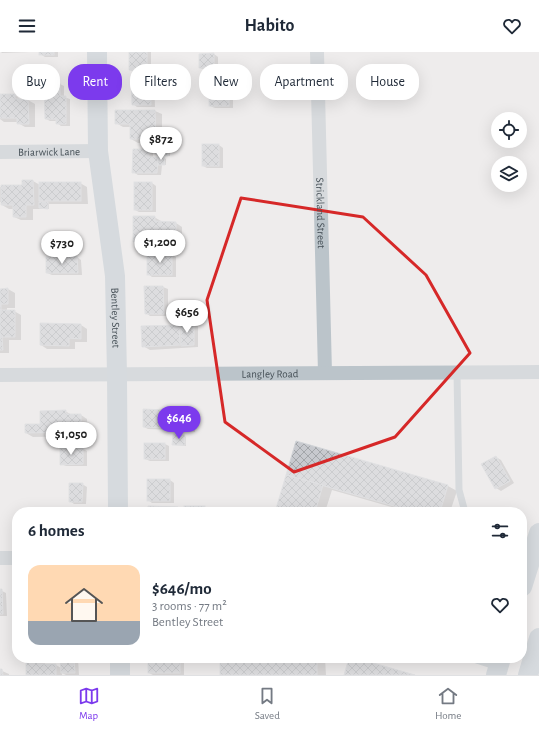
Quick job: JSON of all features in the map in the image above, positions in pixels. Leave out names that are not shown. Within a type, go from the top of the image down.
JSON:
[{"type":"street","name":"Bentley Street","points":[[97,52],[98,152],[115,276],[118,507]]},
{"type":"street","name":"Strickland Street","points":[[317,52],[325,373]]},
{"type":"street","name":"Briarwick Lane","points":[[0,152],[98,152]]},
{"type":"street","name":"Langley Road","points":[[0,375],[539,372]]},
{"type":"street","points":[[527,571],[539,533]]},
{"type":"street","points":[[0,558],[12,558]]},
{"type":"street","points":[[528,675],[539,638]]},
{"type":"street","points":[[120,663],[120,675]]},
{"type":"lane","points":[[457,373],[459,490],[464,507]]},
{"type":"lane","points":[[486,663],[498,667]]},
{"type":"highlighted area","points":[[241,198],[363,217],[426,275],[470,353],[395,437],[294,472],[225,422],[207,300]]},
{"type":"building","points":[[39,52],[54,52],[54,55],[39,55]]},
{"type":"building","points":[[129,52],[147,52],[147,64],[130,64],[129,70]]},
{"type":"building","points":[[214,53],[214,64],[199,64],[199,54]]},
{"type":"building","points":[[0,94],[12,94],[12,100],[28,100],[29,124],[17,124],[17,118],[0,118]]},
{"type":"building","points":[[60,96],[66,96],[66,124],[56,124],[56,119],[45,119],[44,100],[60,100]]},
{"type":"building","points":[[132,100],[151,100],[151,105],[132,105]]},
{"type":"building","points":[[209,100],[229,100],[229,106],[209,106]]},
{"type":"building","points":[[115,110],[155,110],[156,139],[130,139],[130,124],[115,124]]},
{"type":"building","points":[[202,144],[219,144],[219,166],[202,166]]},
{"type":"building","points":[[156,146],[169,146],[168,156],[156,155]]},
{"type":"building","points":[[133,149],[149,149],[149,157],[158,157],[157,173],[132,173]]},
{"type":"building","points":[[158,157],[164,157],[165,165],[158,165]]},
{"type":"building","points":[[22,180],[33,180],[34,205],[26,205],[26,217],[13,217],[13,205],[1,205],[1,185],[22,185]]},
{"type":"building","points":[[39,182],[81,182],[81,201],[39,201]]},
{"type":"building","points":[[134,182],[152,182],[152,210],[134,210]]},
{"type":"building","points":[[39,202],[48,202],[48,209],[39,208]]},
{"type":"building","points":[[133,216],[155,216],[155,221],[176,222],[176,232],[155,232],[154,242],[133,242]]},
{"type":"building","points":[[147,254],[172,254],[172,275],[147,275]]},
{"type":"building","points":[[77,256],[78,273],[46,273],[46,257]]},
{"type":"building","points":[[144,286],[163,286],[164,314],[145,314]]},
{"type":"building","points":[[8,288],[8,304],[1,304],[1,310],[15,310],[15,337],[2,337],[3,350],[0,350],[0,289]]},
{"type":"building","points":[[40,323],[81,324],[81,339],[69,338],[69,346],[40,345]]},
{"type":"building","points":[[181,323],[194,323],[194,345],[181,346]]},
{"type":"building","points":[[179,325],[180,345],[142,347],[141,326]]},
{"type":"building","points":[[143,409],[168,410],[168,428],[143,427]]},
{"type":"building","points":[[66,410],[66,414],[81,414],[81,432],[25,433],[25,424],[40,424],[40,411]]},
{"type":"building","points":[[178,412],[192,412],[191,430],[177,429]]},
{"type":"building","points":[[173,434],[185,435],[185,445],[172,445]]},
{"type":"building","points":[[296,441],[448,485],[441,507],[398,507],[286,475]]},
{"type":"building","points":[[144,443],[165,443],[165,459],[144,459]]},
{"type":"building","points":[[60,448],[83,448],[83,464],[60,465]]},
{"type":"building","points":[[496,456],[510,481],[495,489],[481,464]]},
{"type":"building","points":[[286,475],[323,485],[316,507],[276,507]]},
{"type":"building","points":[[147,479],[170,479],[170,501],[147,501]]},
{"type":"building","points":[[69,483],[83,483],[82,502],[69,502]]},
{"type":"building","points":[[148,506],[178,507],[148,507]]},
{"type":"building","points":[[184,506],[205,506],[205,507]]},
{"type":"building","points":[[0,589],[2,589],[3,614],[0,614]]},
{"type":"building","points":[[26,663],[56,664],[56,675],[26,675]]},
{"type":"building","points":[[60,663],[74,663],[75,673],[61,673]]},
{"type":"building","points":[[148,663],[180,663],[180,673],[148,673]]},
{"type":"building","points":[[220,663],[317,663],[317,675],[220,675]]},
{"type":"building","points":[[348,663],[373,663],[415,675],[344,675]]},
{"type":"building","points":[[0,669],[2,669],[3,675],[0,675]]}]
